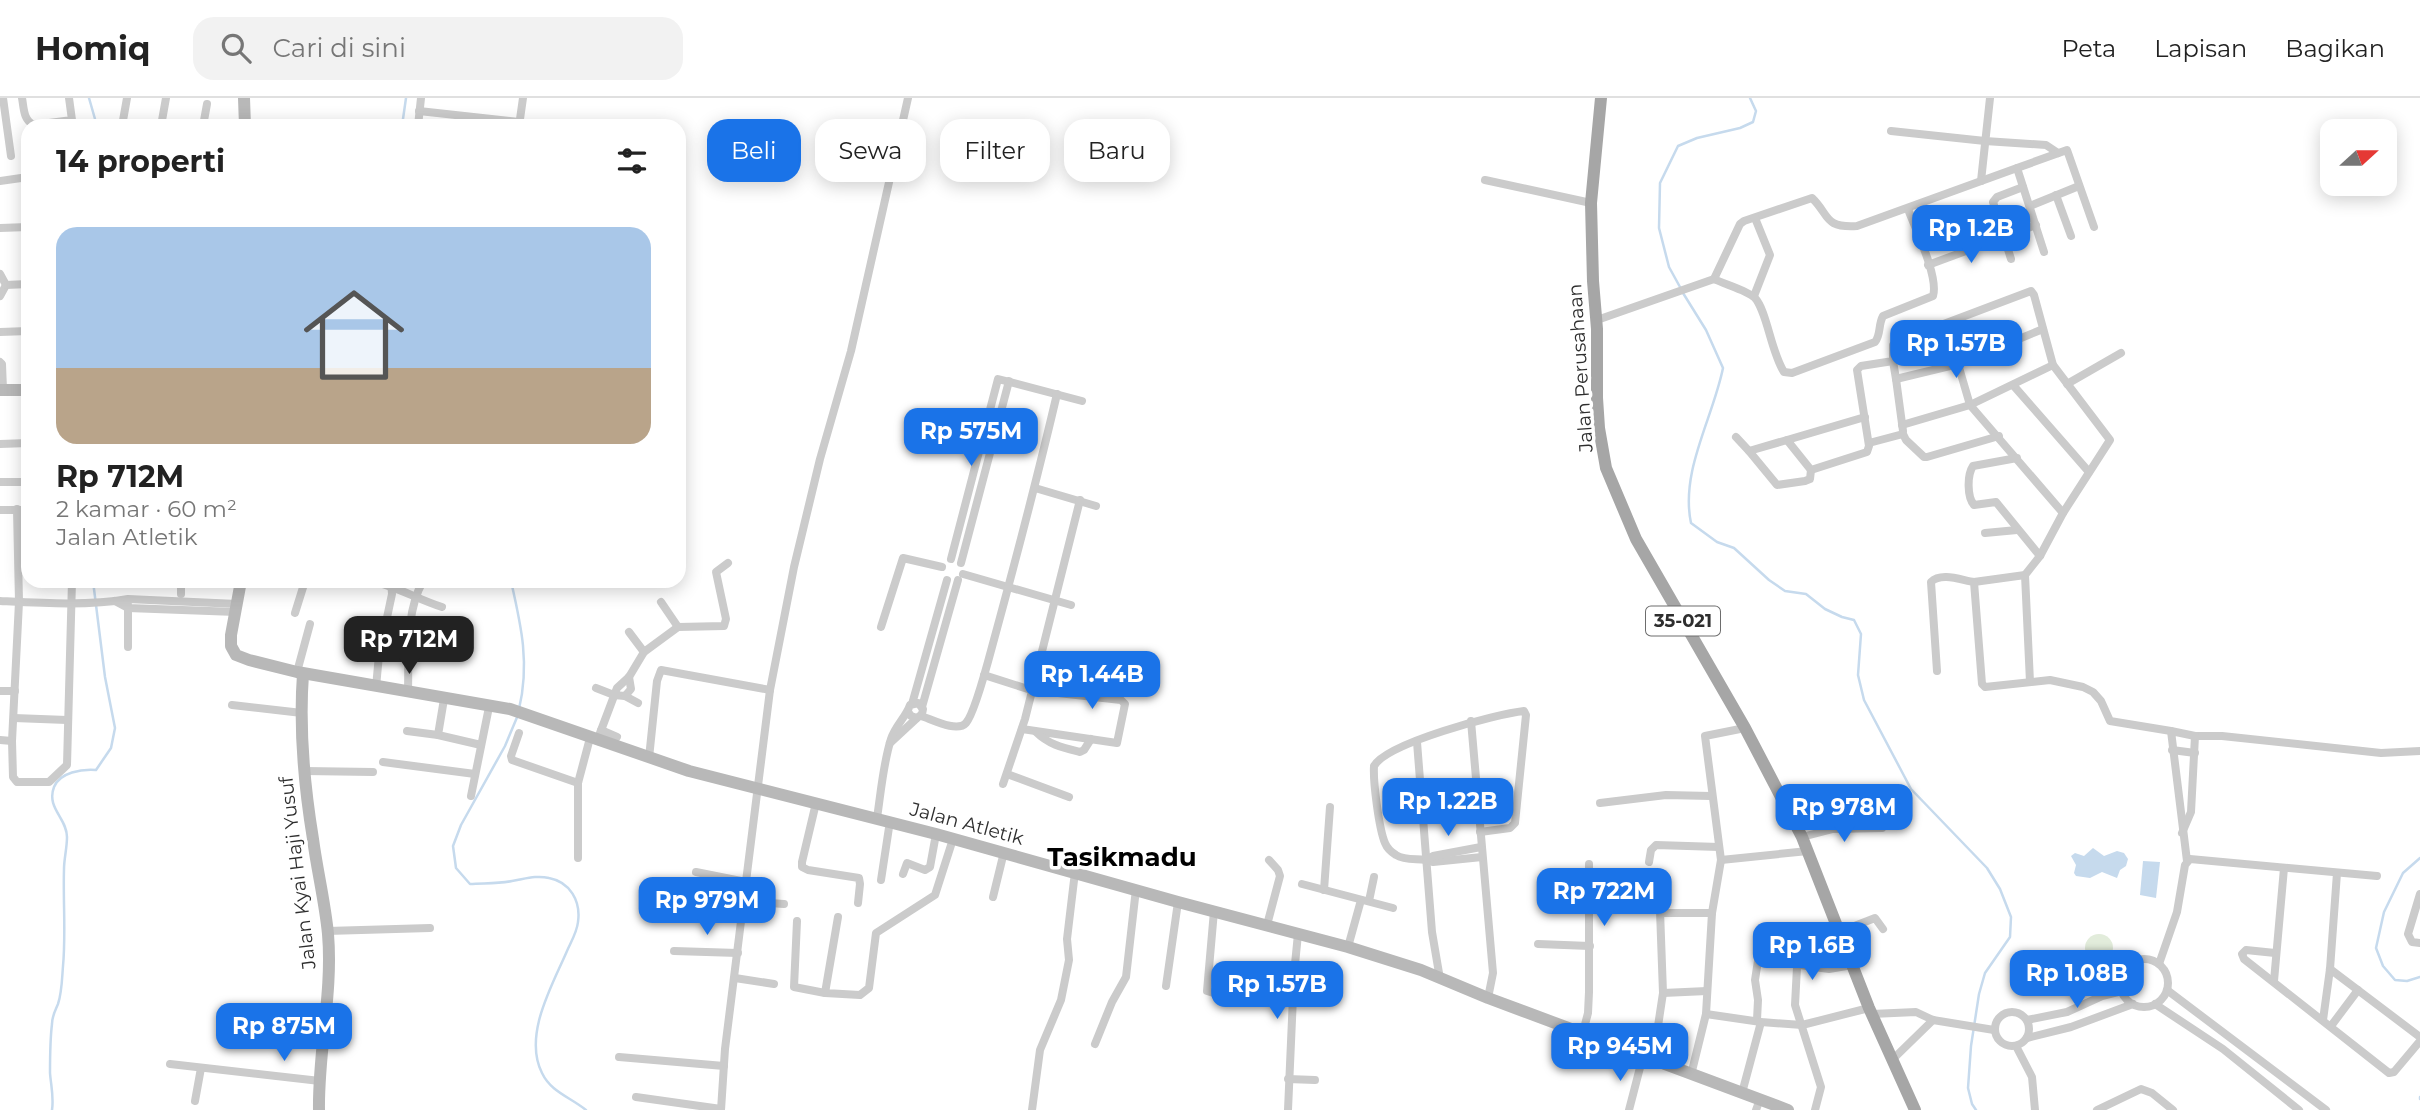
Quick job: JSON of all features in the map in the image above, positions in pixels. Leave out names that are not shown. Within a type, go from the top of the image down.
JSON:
[{"type":"main road","name":"Jalan Perusahaan","points":[[1601,98],[1591,203],[1599,418],[1606,468],[1636,539],[1745,728],[1802,837],[1870,1011],[1915,1110]]},
{"type":"street","points":[[3,98],[11,156]]},
{"type":"street","points":[[22,98],[26,119]]},
{"type":"street","points":[[69,98],[72,119]]},
{"type":"street","points":[[123,119],[127,98]]},
{"type":"street","points":[[162,119],[166,98]]},
{"type":"street","points":[[244,98],[245,119]]},
{"type":"street","points":[[418,119],[421,98]]},
{"type":"street","points":[[520,119],[523,98]]},
{"type":"street","points":[[636,1097],[721,1110],[743,901],[770,690],[794,567],[820,459],[851,351],[908,98]]},
{"type":"street","points":[[1981,181],[1990,98]]},
{"type":"street","points":[[204,119],[207,104]]},
{"type":"street","points":[[419,111],[481,119]]},
{"type":"street","points":[[1891,131],[2046,145],[2058,153]]},
{"type":"street","points":[[1714,279],[1740,224],[1755,218],[1810,198],[1815,200],[1831,223],[1847,227],[1868,224],[2067,150],[2094,227]]},
{"type":"street","points":[[2017,168],[2044,252]]},
{"type":"street","points":[[0,181],[21,178]]},
{"type":"street","points":[[1485,180],[1591,203]]},
{"type":"street","points":[[2030,206],[2079,186]]},
{"type":"street","points":[[2011,259],[1993,202],[1997,197],[2023,187]]},
{"type":"street","points":[[2056,195],[2071,236]]},
{"type":"street","points":[[1597,320],[1714,279],[1754,296],[1777,360],[1784,372],[1792,373],[1875,342],[1883,316],[1933,296],[1935,289],[1908,209]]},
{"type":"street","points":[[1754,296],[1770,255],[1755,218]]},
{"type":"street","points":[[1928,265],[2036,225]]},
{"type":"street","points":[[0,228],[21,227]]},
{"type":"street","points":[[0,274],[6,285],[0,296]]},
{"type":"street","points":[[6,285],[21,284]]},
{"type":"street","points":[[1998,436],[1924,457],[1906,440],[1902,429],[1893,345],[2031,291],[2053,365],[2110,440],[2063,513],[2040,556],[2025,575],[2030,682]]},
{"type":"street","points":[[1896,379],[1958,364],[2043,329]]},
{"type":"street","points":[[0,332],[21,331]]},
{"type":"street","points":[[2067,384],[2121,353]]},
{"type":"street","points":[[1811,470],[1867,452],[1869,443],[1857,370],[1861,366],[1893,361]]},
{"type":"street","points":[[0,362],[2,390],[21,390]]},
{"type":"street","points":[[1958,364],[1970,404],[2063,513]]},
{"type":"street","points":[[1869,443],[2013,386],[2053,365]]},
{"type":"street","points":[[947,580],[942,574],[942,567],[951,559],[998,379],[1082,401]]},
{"type":"street","points":[[890,743],[920,713],[961,577],[961,563],[1009,382]]},
{"type":"street","points":[[2013,386],[2089,472]]},
{"type":"street","points":[[947,580],[910,708],[911,716],[920,713],[956,727],[963,726],[968,719],[984,675],[1035,488],[1057,394]]},
{"type":"street","points":[[1749,451],[1865,417]]},
{"type":"street","points":[[1736,437],[1776,485],[1810,479],[1811,470],[1787,440]]},
{"type":"street","points":[[0,443],[21,443]]},
{"type":"street","points":[[2017,458],[1973,466],[1970,470],[1971,502],[1974,505],[1996,502],[2040,556]]},
{"type":"street","points":[[973,471],[984,474]]},
{"type":"street","points":[[0,482],[21,482]]},
{"type":"street","points":[[1035,488],[1096,506]]},
{"type":"street","points":[[1003,784],[1022,729],[1080,500]]},
{"type":"street","points":[[17,509],[19,601],[12,741],[15,780],[49,782],[67,765],[72,588]]},
{"type":"street","points":[[0,510],[21,509]]},
{"type":"street","points":[[1985,533],[2017,530]]},
{"type":"street","points":[[881,627],[903,558],[942,567]]},
{"type":"street","points":[[951,559],[961,563]]},
{"type":"street","points":[[578,858],[578,783],[614,695],[644,652],[678,627],[724,626],[726,619],[716,572],[728,563]]},
{"type":"street","points":[[1937,671],[1931,582],[1934,578],[1940,576],[1974,582],[2025,575]]},
{"type":"street","points":[[947,580],[961,577],[1009,586],[1071,605]]},
{"type":"street","points":[[1974,582],[1982,684],[1989,688],[2050,680],[2083,687],[2093,692],[2101,701],[2110,721],[2195,736],[2222,736],[2381,753],[2420,751]]},
{"type":"street","points":[[181,588],[181,594]]},
{"type":"street","name":"Jalan Atletik","points":[[240,588],[230,635],[231,646],[236,655],[300,673],[510,709],[689,771],[1004,852],[1348,947],[1421,970],[1488,998],[1742,1093],[1758,1105],[1788,1110]]},
{"type":"street","points":[[295,613],[303,588]]},
{"type":"street","points":[[376,687],[391,588]]},
{"type":"street","points":[[400,588],[416,598],[442,607]]},
{"type":"street","points":[[408,692],[409,645],[416,598],[421,588]]},
{"type":"street","points":[[0,601],[73,602],[128,598],[236,608]]},
{"type":"street","points":[[128,598],[128,647]]},
{"type":"street","points":[[115,601],[128,608],[236,608]]},
{"type":"street","points":[[661,602],[678,627]]},
{"type":"street","points":[[300,673],[310,624]]},
{"type":"street","points":[[629,632],[644,652]]},
{"type":"street","points":[[649,758],[657,681],[661,670],[770,690]]},
{"type":"street","name":"Jalan Kyai Haji Yusuf","points":[[300,673],[305,771],[327,931],[329,986],[319,1110]]},
{"type":"street","points":[[984,675],[1031,690],[1123,701],[1125,706],[1119,741],[1022,729]]},
{"type":"street","points":[[625,696],[631,689],[629,677]]},
{"type":"street","points":[[596,688],[625,696],[638,703]]},
{"type":"street","points":[[0,691],[15,691]]},
{"type":"street","points":[[438,734],[444,699]]},
{"type":"street","points":[[881,880],[890,743],[898,723],[910,708],[918,703],[920,713]]},
{"type":"street","points":[[232,705],[302,713]]},
{"type":"street","points":[[471,796],[489,706]]},
{"type":"street","points":[[1480,832],[1514,825],[1526,715],[1522,711],[1471,721],[1417,742],[1377,761],[1373,770],[1381,832],[1385,845],[1391,852],[1402,858],[1444,863],[1482,857]]},
{"type":"street","points":[[15,718],[67,720]]},
{"type":"street","points":[[1471,721],[1493,973],[1488,998]]},
{"type":"street","points":[[1691,1075],[1706,1014],[1712,913],[1721,860],[1705,736],[1745,728]]},
{"type":"street","points":[[407,731],[438,734],[481,745]]},
{"type":"street","points":[[1035,731],[1054,745],[1080,752],[1091,739]]},
{"type":"street","points":[[2159,964],[2177,912],[2188,861],[2182,833],[2171,731]]},
{"type":"street","points":[[519,733],[512,760],[578,783]]},
{"type":"street","points":[[2182,833],[2191,812],[2195,736]]},
{"type":"street","points":[[596,737],[617,737]]},
{"type":"street","points":[[0,740],[12,741]]},
{"type":"street","points":[[1417,742],[1432,932],[1440,979]]},
{"type":"street","points":[[2172,750],[2195,753]]},
{"type":"street","points":[[383,762],[475,774]]},
{"type":"street","points":[[305,771],[373,772]]},
{"type":"street","points":[[1007,774],[1069,797]]},
{"type":"street","points":[[1600,803],[1666,795],[1711,796]]},
{"type":"street","points":[[816,803],[803,867],[859,878],[858,903]]},
{"type":"street","points":[[1324,890],[1330,807]]},
{"type":"street","points":[[1802,837],[1833,829],[1882,828]]},
{"type":"street","points":[[903,874],[908,863],[925,870],[930,867],[936,834]]},
{"type":"street","points":[[797,921],[794,987],[825,993],[860,995],[866,992],[869,988],[876,933],[935,895],[953,839]]},
{"type":"street","points":[[1649,862],[1651,850],[1658,845],[1719,847]]},
{"type":"street","points":[[1427,859],[1481,847]]},
{"type":"street","points":[[1721,860],[1808,851]]},
{"type":"street","points":[[993,897],[1004,852]]},
{"type":"street","points":[[2188,861],[2192,859],[2377,876]]},
{"type":"street","points":[[1267,925],[1280,874],[1269,860]]},
{"type":"street","points":[[1583,1032],[1588,1013],[1589,864]]},
{"type":"street","points":[[2274,981],[2284,868]]},
{"type":"street","points":[[696,872],[746,882]]},
{"type":"street","points":[[1032,1110],[1040,1050],[1062,1000],[1069,960],[1066,939],[1075,872]]},
{"type":"street","points":[[2323,1020],[2330,969],[2337,873]]},
{"type":"street","points":[[1348,947],[1374,877]]},
{"type":"street","points":[[1629,1110],[1648,1057],[1663,993],[1659,883]]},
{"type":"street","points":[[1303,884],[1393,908]]},
{"type":"street","points":[[1095,1044],[1112,1002],[1126,977],[1136,889]]},
{"type":"street","points":[[2420,894],[2408,934],[2412,942],[2420,943]]},
{"type":"street","points":[[743,901],[784,904]]},
{"type":"street","points":[[1166,986],[1178,902]]},
{"type":"street","points":[[1214,911],[1207,992],[1233,999]]},
{"type":"street","points":[[1661,913],[1712,913]]},
{"type":"street","points":[[825,993],[838,917]]},
{"type":"street","points":[[1839,932],[1875,918],[1883,929]]},
{"type":"street","points":[[327,931],[430,928]]},
{"type":"street","points":[[1288,1110],[1298,934]]},
{"type":"street","points":[[1538,944],[1590,946]]},
{"type":"street","points":[[2275,953],[2246,950],[2242,953],[2244,959],[2389,1073],[2394,1072],[2420,1039],[2330,969]]},
{"type":"street","points":[[674,951],[738,953]]},
{"type":"street","points":[[1742,1093],[1759,1021],[1755,980],[1759,954],[1765,952],[1791,959],[1798,965],[1825,969],[1852,965]]},
{"type":"street","points":[[1706,1014],[1802,1025],[1870,1011],[1908,1012],[1924,1014],[1933,1020],[1990,1029],[1999,1041],[2010,1047],[2027,1038],[2071,1027],[2133,1004],[2145,1007],[2155,1004],[2167,990],[2167,976],[2159,964],[2145,959],[2130,963],[2122,975],[2122,991],[2133,1004]]},
{"type":"street","points":[[1798,965],[1794,1001],[1821,1087],[1815,1110]]},
{"type":"street","points":[[735,978],[774,984]]},
{"type":"street","points":[[2167,990],[2326,1110]]},
{"type":"street","points":[[2331,1026],[2358,990]]},
{"type":"street","points":[[1663,993],[1707,991]]},
{"type":"street","points":[[2027,1020],[2067,1012],[2102,996],[2122,991]]},
{"type":"street","points":[[2155,1004],[2223,1049],[2299,1110]]},
{"type":"street","points":[[1990,1029],[1998,1018],[2009,1012],[2021,1014],[2027,1020],[2027,1038]]},
{"type":"street","points":[[1892,1060],[1933,1020]]},
{"type":"street","points":[[2016,1046],[2032,1077],[2035,1110]]},
{"type":"street","points":[[619,1056],[724,1066]]},
{"type":"street","points":[[170,1064],[320,1081]]},
{"type":"street","points":[[195,1101],[201,1068]]},
{"type":"street","points":[[1288,1079],[1315,1080]]},
{"type":"street","points":[[2097,1110],[2141,1089],[2152,1093],[2173,1110]]},
{"type":"green space","points":[[2099,934],[2109,938],[2113,948],[2109,958],[2099,962],[2089,958],[2085,948],[2089,938]]},
{"type":"water","points":[[2093,848],[2104,856],[2117,851],[2124,853],[2128,859],[2117,878],[2102,872],[2090,878],[2076,876],[2076,865],[2071,856],[2075,853],[2084,856]]},
{"type":"water","points":[[2143,861],[2160,862],[2156,898],[2140,895]]},
{"type":"waterway","points":[[89,98],[95,119]]},
{"type":"waterway","points":[[403,119],[406,98]]},
{"type":"waterway","points":[[1680,287],[1669,267],[1659,228],[1660,183],[1678,146],[1753,122],[1756,111],[1750,98]]},
{"type":"waterway","points":[[1683,293],[1706,330],[1723,368],[1694,464],[1689,503],[1691,523],[1717,542],[1734,548],[1785,591],[1806,594],[1825,609],[1854,620],[1861,634],[1858,675],[1864,700],[1911,789],[1987,868],[2000,889],[2011,917],[2010,937],[1985,973],[1979,994],[1968,1088],[1976,1110]]},
{"type":"waterway","points":[[52,1110],[50,1042],[62,980],[67,837],[52,794],[57,782],[66,775],[96,770],[111,748],[115,728],[105,677],[94,588]]},
{"type":"waterway","points":[[512,588],[524,660],[519,709]]},
{"type":"waterway","points":[[518,715],[505,746],[461,825],[453,846],[456,868],[470,884],[544,877],[556,880],[568,888],[576,900],[578,914],[574,937],[547,995],[536,1043],[537,1058],[546,1080],[586,1110]]},
{"type":"waterway","points":[[2420,858],[2403,873],[2384,912],[2376,948],[2383,966],[2395,980],[2407,981],[2420,977]]},
{"type":"district","name":"Tasikmadu","points":[[1122,857]]}]
